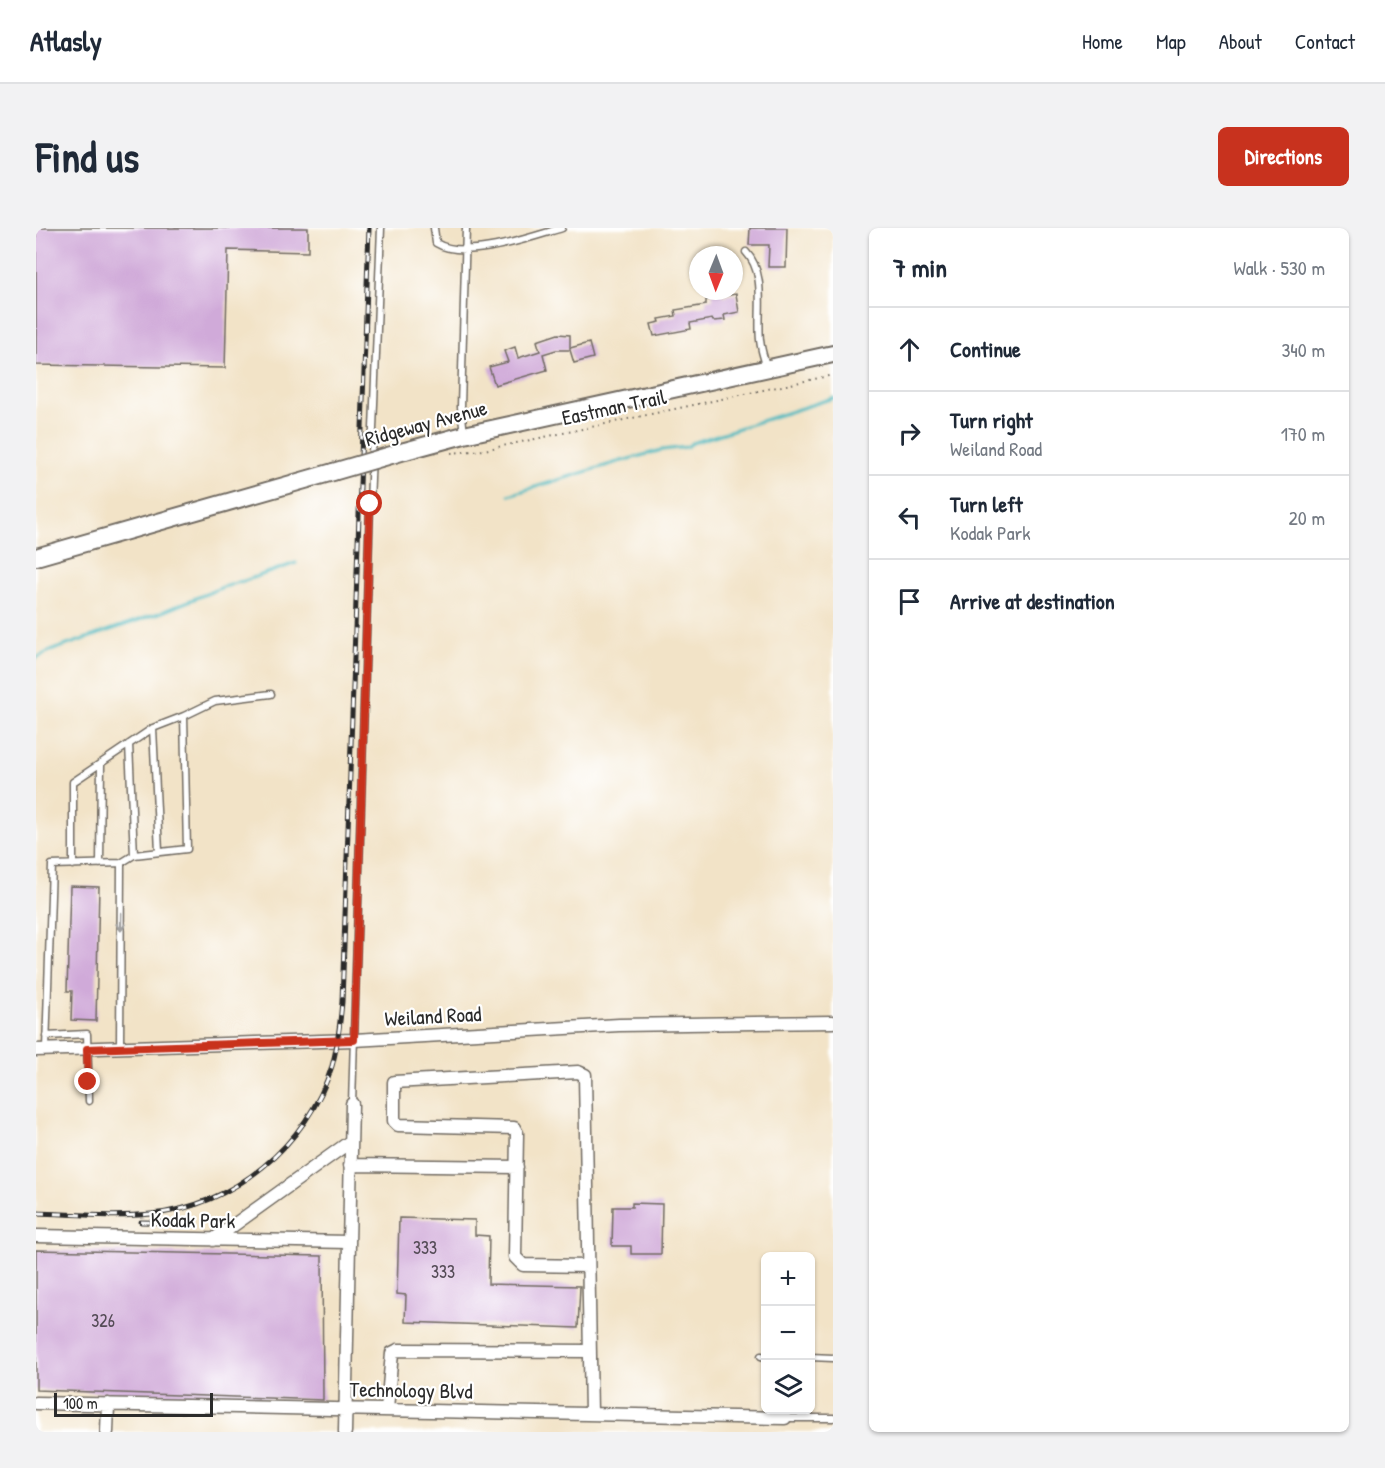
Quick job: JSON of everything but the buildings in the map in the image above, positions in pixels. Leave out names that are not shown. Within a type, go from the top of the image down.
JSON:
[{"type":"main road","name":"Ridgeway Avenue","points":[[36,557],[464,435],[833,354]]},
{"type":"street","name":"Weiland Road","points":[[41,1050],[354,1040],[619,1025],[833,1022]]},
{"type":"street","points":[[588,1266],[523,1265],[514,1257],[518,1133],[514,1128],[398,1125],[394,1121],[393,1083],[396,1081],[566,1072],[578,1072],[585,1075],[591,1413]]},
{"type":"street","points":[[345,1432],[352,1104]]},
{"type":"street","points":[[213,1240],[351,1141]]},
{"type":"street","points":[[350,1165],[517,1167]]},
{"type":"street","name":"Kodak Park","points":[[36,1236],[348,1242]]},
{"type":"street","points":[[387,1409],[392,1353],[398,1350],[590,1351]]},
{"type":"street","name":"Technology Blvd","points":[[36,1403],[784,1418]]},
{"type":"street","points":[[107,1432],[108,1404]]},
{"type":"lane","points":[[352,1104],[381,228]]},
{"type":"lane","points":[[434,228],[436,243],[443,248],[465,249],[490,248],[562,228]]},
{"type":"lane","points":[[464,435],[461,407],[466,228]]},
{"type":"lane","points":[[746,252],[754,261],[758,272],[760,341],[767,369]]},
{"type":"lane","points":[[73,865],[73,782],[153,728],[184,716],[215,700],[271,694]]},
{"type":"lane","points":[[41,1050],[46,1036],[52,866],[121,863],[134,855],[187,849],[184,716]]},
{"type":"lane","points":[[153,728],[159,851]]},
{"type":"lane","points":[[129,744],[134,855]]},
{"type":"lane","points":[[100,864],[101,763]]},
{"type":"lane","points":[[120,1048],[121,863]]},
{"type":"lane","points":[[46,1036],[87,1034],[89,1101]]},
{"type":"lane","points":[[815,1357],[833,1358]]},
{"type":"lane","points":[[784,1418],[833,1418]]},
{"type":"path","name":"Eastman Trail","points":[[451,453],[496,448],[833,375]]},
{"type":"waterway","points":[[509,495],[662,450],[687,447],[692,443],[833,398]]},
{"type":"waterway","points":[[36,658],[223,587],[296,563]]},
{"type":"railway","points":[[36,1213],[108,1216],[151,1214],[181,1209],[210,1199],[238,1185],[263,1167],[286,1145],[305,1121],[321,1094],[332,1066],[342,1002],[369,228]]},
{"type":"railway","points":[[141,1222],[186,1223]]},
{"type":"route","points":[[88,1082],[87,1049],[354,1040],[370,504]]}]
